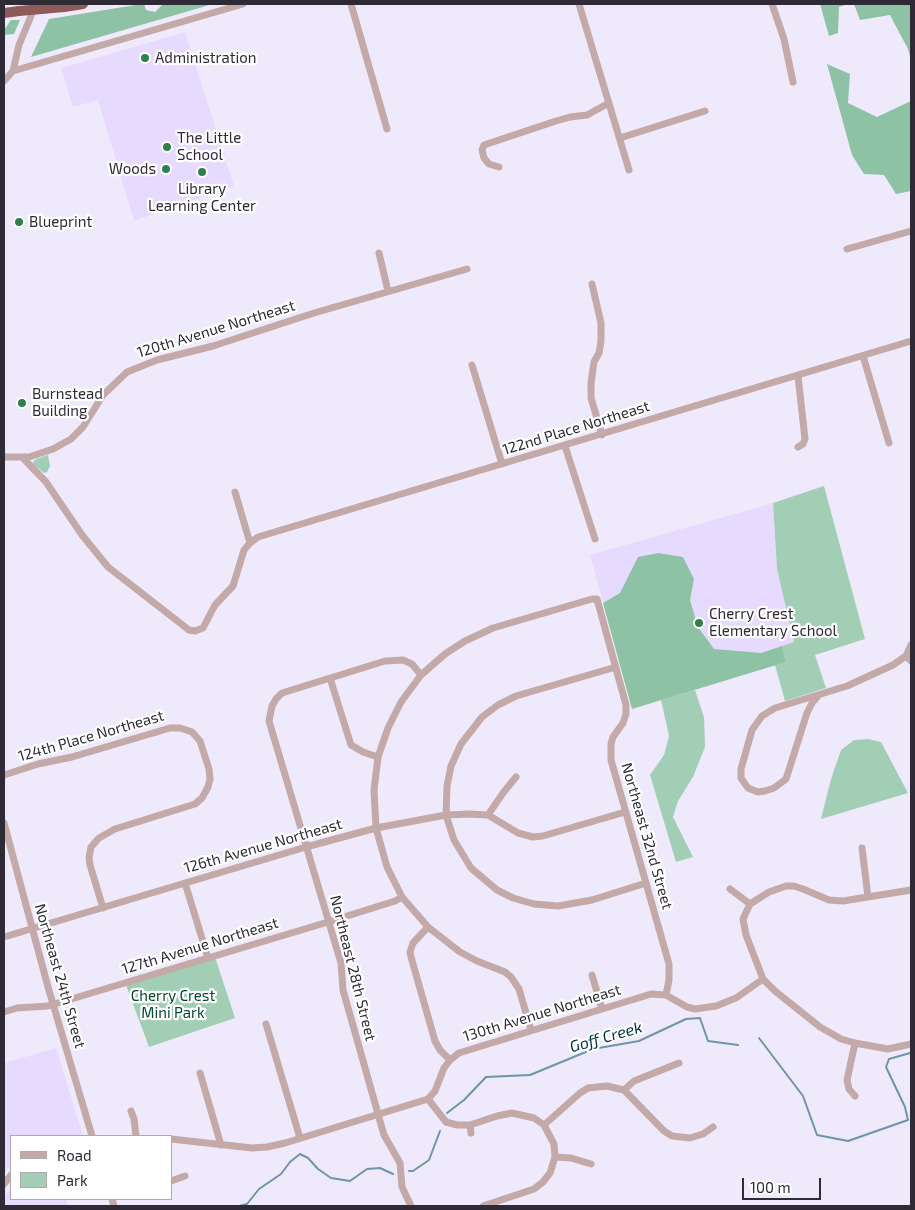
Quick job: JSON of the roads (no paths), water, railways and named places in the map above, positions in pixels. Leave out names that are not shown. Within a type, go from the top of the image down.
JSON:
[{"type":"highway","points":[[4,12],[83,4]]},
{"type":"street","points":[[4,81],[13,71],[19,45],[36,4]]},
{"type":"street","points":[[13,71],[243,4]]},
{"type":"street","points":[[351,4],[387,129]]},
{"type":"street","points":[[579,4],[629,170]]},
{"type":"street","points":[[772,4],[784,39],[793,82]]},
{"type":"street","points":[[499,167],[489,164],[484,158],[482,150],[484,145],[556,121],[587,115],[609,103]]},
{"type":"street","points":[[620,138],[705,111]]},
{"type":"street","points":[[847,249],[911,231]]},
{"type":"street","points":[[378,253],[388,291]]},
{"type":"street","name":"120th Avenue Northeast","points":[[4,457],[23,458],[53,449],[71,439],[83,427],[103,395],[126,372],[157,360],[213,346],[314,313],[467,269]]},
{"type":"street","points":[[592,284],[601,323],[601,341],[599,353],[594,362],[591,398],[602,435]]},
{"type":"street","name":"122nd Place Northeast","points":[[250,543],[258,537],[274,532],[911,341]]},
{"type":"street","points":[[863,356],[889,444]]},
{"type":"street","points":[[472,365],[502,464]]},
{"type":"street","points":[[798,376],[805,439],[803,444],[798,447]]},
{"type":"street","points":[[565,446],[595,540]]},
{"type":"street","points":[[23,458],[46,482],[82,535],[108,568],[188,630],[195,631],[203,628],[215,605],[234,586],[244,550],[250,543],[235,492]]},
{"type":"street","name":"Northeast 32nd Street","points":[[421,674],[445,654],[480,633],[592,599],[597,600],[626,705],[623,723],[613,737],[611,744],[611,760],[669,964],[669,980],[666,995]]},
{"type":"street","points":[[818,696],[807,713],[786,779],[774,788],[765,791],[753,791],[748,788],[741,778],[741,769],[752,730],[762,716],[769,711],[818,696],[909,659],[911,645]]},
{"type":"street","points":[[378,757],[363,752],[351,744],[330,678],[385,661],[394,660],[412,664],[421,674],[401,702],[388,728],[378,757],[374,790],[376,828],[387,867],[402,897],[428,927],[460,952],[476,961],[505,972],[511,978],[519,989],[531,1030]]},
{"type":"street","points":[[616,667],[516,696],[498,705],[482,717],[473,726],[461,744],[451,766],[447,786],[446,816],[454,840],[471,868],[497,890],[534,904],[558,906],[574,904],[646,883]]},
{"type":"street","name":"Northeast 28th Street","points":[[330,678],[282,693],[272,706],[269,721],[270,729],[341,963],[343,990],[384,1135],[400,1163],[402,1187],[410,1206]]},
{"type":"street","points":[[794,702],[804,706],[807,713]]},
{"type":"street","name":"124th Place Northeast","points":[[4,775],[170,728],[185,730],[196,736],[204,749],[209,769],[210,779],[206,793],[195,804],[106,833],[91,847],[90,865],[103,908]]},
{"type":"street","points":[[516,777],[488,815],[518,833],[533,837],[543,836],[625,812]]},
{"type":"street","name":"126th Avenue Northeast","points":[[4,937],[376,828],[446,816],[488,815]]},
{"type":"street","name":"Northeast 24th Street","points":[[4,823],[53,1004],[92,1135]]},
{"type":"street","points":[[862,848],[868,897]]},
{"type":"street","points":[[185,883],[208,958]]},
{"type":"street","points":[[911,890],[843,901],[829,900],[803,889],[786,886],[769,892],[750,904],[744,914],[744,926],[763,979],[820,1027],[841,1039],[888,1049],[911,1044],[911,1035]]},
{"type":"street","points":[[730,889],[750,904]]},
{"type":"street","name":"127th Avenue Northeast","points":[[4,1012],[17,1008],[42,1007],[53,1004],[328,922],[402,897]]},
{"type":"street","points":[[428,927],[413,943],[411,958],[435,1041],[440,1050],[450,1060]]},
{"type":"street","points":[[592,975],[602,1009]]},
{"type":"street","points":[[666,995],[687,1007],[694,1009],[704,1008],[732,1000],[763,979]]},
{"type":"street","name":"130th Avenue Northeast","points":[[428,1099],[435,1091],[444,1068],[459,1052],[651,994],[666,995]]},
{"type":"street","points":[[266,1024],[300,1138]]},
{"type":"street","points":[[855,1043],[847,1080],[848,1089],[855,1096]]},
{"type":"street","points":[[624,1090],[634,1081],[679,1063]]},
{"type":"street","points":[[200,1073],[221,1145]]},
{"type":"street","points":[[544,1125],[588,1088],[608,1086],[624,1090],[664,1131],[672,1136],[690,1138],[703,1134],[713,1127]]},
{"type":"street","points":[[172,1139],[252,1148],[267,1147],[428,1099],[446,1122],[471,1129],[497,1116],[512,1113],[534,1118],[544,1125],[554,1144],[555,1156],[550,1173],[534,1189],[483,1206]]},
{"type":"street","points":[[131,1111],[136,1135]]},
{"type":"street","points":[[555,1156],[572,1158],[591,1164]]},
{"type":"street","points":[[172,1181],[184,1176]]},
{"type":"waterway","name":"Goff Creek","points":[[447,1113],[464,1100],[486,1077],[530,1075],[593,1049],[639,1041],[686,1019],[700,1018],[708,1041],[738,1045]]},
{"type":"waterway","name":"Goff Creek","points":[[759,1038],[803,1096],[817,1135],[848,1141],[908,1120],[905,1107],[886,1067],[889,1059],[910,1053]]},
{"type":"waterway","name":"Goff Creek","points":[[409,1171],[413,1171],[429,1160],[440,1131]]},
{"type":"waterway","name":"Goff Creek","points":[[239,1206],[247,1204],[259,1189],[281,1174],[290,1162],[300,1154],[308,1158],[318,1169],[331,1178],[350,1181],[367,1169],[380,1168],[393,1174]]},
{"type":"place","name":"Administration","points":[[145,58]]},
{"type":"place","name":"The Little School","points":[[167,147]]},
{"type":"place","name":"Woods","points":[[166,169]]},
{"type":"place","name":"Library Learning Center","points":[[202,172]]},
{"type":"place","name":"Blueprint","points":[[19,222]]},
{"type":"place","name":"Burnstead Building","points":[[22,403]]},
{"type":"place","name":"Cherry Crest Elementary School","points":[[699,623]]},
{"type":"park label","name":"Cherry Crest Mini Park","points":[[173,1004]]}]
